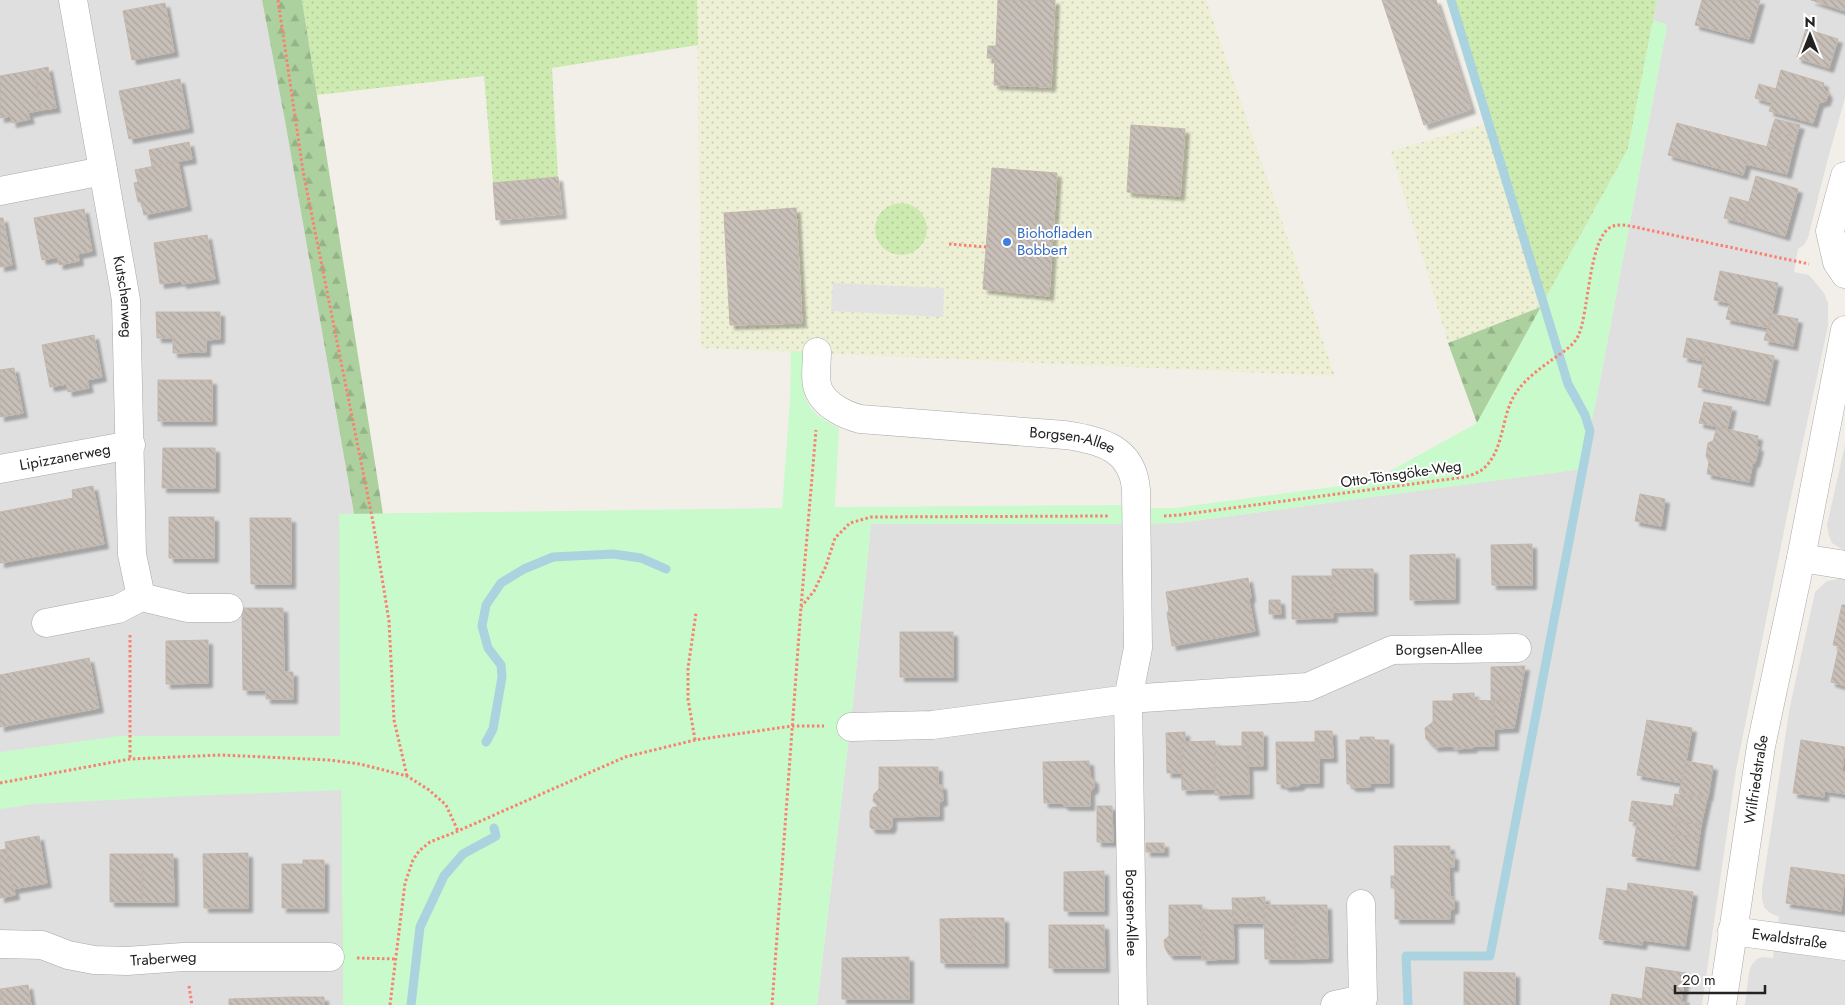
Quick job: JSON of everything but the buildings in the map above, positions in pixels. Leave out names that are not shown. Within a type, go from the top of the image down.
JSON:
[{"type":"street","name":"Kutschenweg","points":[[73,0],[126,300],[131,445],[132,554],[141,597]]},
{"type":"street","points":[[0,190],[103,171]]},
{"type":"street","points":[[1841,268],[1830,230],[1845,176]]},
{"type":"street","name":"Wilfriedstraße","points":[[1722,1005],[1761,746],[1802,558],[1845,330]]},
{"type":"street","points":[[817,352],[819,391]]},
{"type":"street","name":"Borgsen-Allee","points":[[819,391],[842,414],[860,419],[1084,438],[1117,451],[1132,470],[1136,480],[1138,648],[1128,700],[1133,1005]]},
{"type":"street","name":"Lipizzanerweg","points":[[0,469],[131,445]]},
{"type":"street","points":[[1802,558],[1845,565]]},
{"type":"street","points":[[46,623],[118,609],[141,597],[187,608],[228,608]]},
{"type":"street","name":"Borgsen-Allee","points":[[851,727],[932,725],[1128,700],[1308,687],[1392,650],[1517,648]]},
{"type":"street","points":[[1335,1005],[1363,999],[1361,904]]},
{"type":"street","name":"Ewaldstraße","points":[[1732,931],[1845,946]]},
{"type":"street","name":"Traberweg","points":[[0,944],[42,945],[68,955],[127,961],[183,957],[330,957]]},
{"type":"path","points":[[278,0],[303,171],[373,522],[389,621],[394,720],[407,776]]},
{"type":"path","name":"Otto-Tönsgöke-Weg","points":[[801,607],[810,598],[818,583],[835,538],[850,523],[871,517],[1179,515],[1465,477],[1482,470],[1495,454],[1513,397],[1519,388],[1548,362],[1566,351],[1579,336],[1587,306],[1595,251],[1606,231],[1612,226],[1630,226],[1806,265],[1841,268]]},
{"type":"path","points":[[949,244],[986,247]]},
{"type":"path","points":[[772,1005],[819,391]]},
{"type":"path","points":[[130,759],[130,625],[141,597]]},
{"type":"path","points":[[695,740],[688,699],[688,668],[696,613]]},
{"type":"path","points":[[390,1005],[405,883],[413,860],[419,851],[430,842],[458,832],[625,757],[695,740],[792,726]]},
{"type":"path","points":[[0,783],[130,759],[221,755],[329,760],[360,764],[407,776],[429,790],[446,805],[458,832]]},
{"type":"path","points":[[330,957],[397,959]]},
{"type":"shaded area","points":[[0,0],[262,0],[354,515],[339,514],[343,1005],[0,1005]]},
{"type":"shaded area","points":[[1657,0],[1845,0],[1845,98],[1808,238],[1804,245],[1798,249],[1794,272],[1809,275],[1824,293],[1828,303],[1828,326],[1789,506],[1736,770],[1702,1005],[817,1005],[852,711],[871,524],[1178,523],[1581,469],[1600,381],[1667,25],[1653,20]]},
{"type":"shaded area","points":[[833,283],[944,288],[943,317],[831,311]]},
{"type":"shaded area","points":[[1845,445],[1845,551],[1832,543],[1827,525]]},
{"type":"shaded area","points":[[1845,576],[1845,1005],[1745,1005],[1749,972],[1752,964],[1757,959],[1763,957],[1773,958],[1779,917],[1770,913],[1764,907],[1762,889],[1790,706],[1815,592],[1827,581],[1844,578]]},
{"type":"green space","points":[[262,0],[302,0],[383,514],[428,513],[343,1005],[339,514],[354,514]]},
{"type":"green space","points":[[302,0],[697,0],[698,45],[552,68],[558,177],[493,183],[484,76],[317,95]]},
{"type":"green space","points":[[697,0],[1206,0],[1335,376],[701,348]]},
{"type":"green space","points":[[1447,0],[1657,0],[1628,149],[1541,307]]},
{"type":"green space","points":[[1653,20],[1667,25],[1582,469],[1178,523],[1150,524],[1150,508],[1174,508],[1370,482],[1477,423],[1628,149]]},
{"type":"green space","points":[[1485,124],[1541,307],[1448,343],[1391,151]]},
{"type":"green space","points":[[896,203],[906,203],[920,210],[927,224],[927,234],[920,248],[906,255],[896,255],[886,251],[879,244],[875,234],[875,224],[879,214],[886,207]]},
{"type":"green space","points":[[1541,307],[1477,423],[1448,343]]},
{"type":"green space","points":[[791,351],[804,352],[804,389],[809,406],[825,421],[839,428],[835,507],[1123,505],[1124,524],[871,524],[852,711],[817,1005],[343,1005],[341,790],[34,804],[0,809],[0,752],[120,736],[340,736],[339,514],[782,508],[790,401]]},
{"type":"waterway","points":[[1408,1005],[1406,956],[1490,956],[1590,431],[1585,415],[1568,384],[1451,0]]},
{"type":"waterway","points":[[486,742],[493,729],[502,677],[501,665],[488,648],[482,626],[486,605],[501,583],[524,569],[553,557],[613,554],[641,558],[666,569]]},
{"type":"waterway","points":[[411,1005],[420,927],[444,876],[463,854],[496,836],[494,828]]},
{"type":"place","name":"Biohofladen Bobbert","points":[[1007,242]]}]
